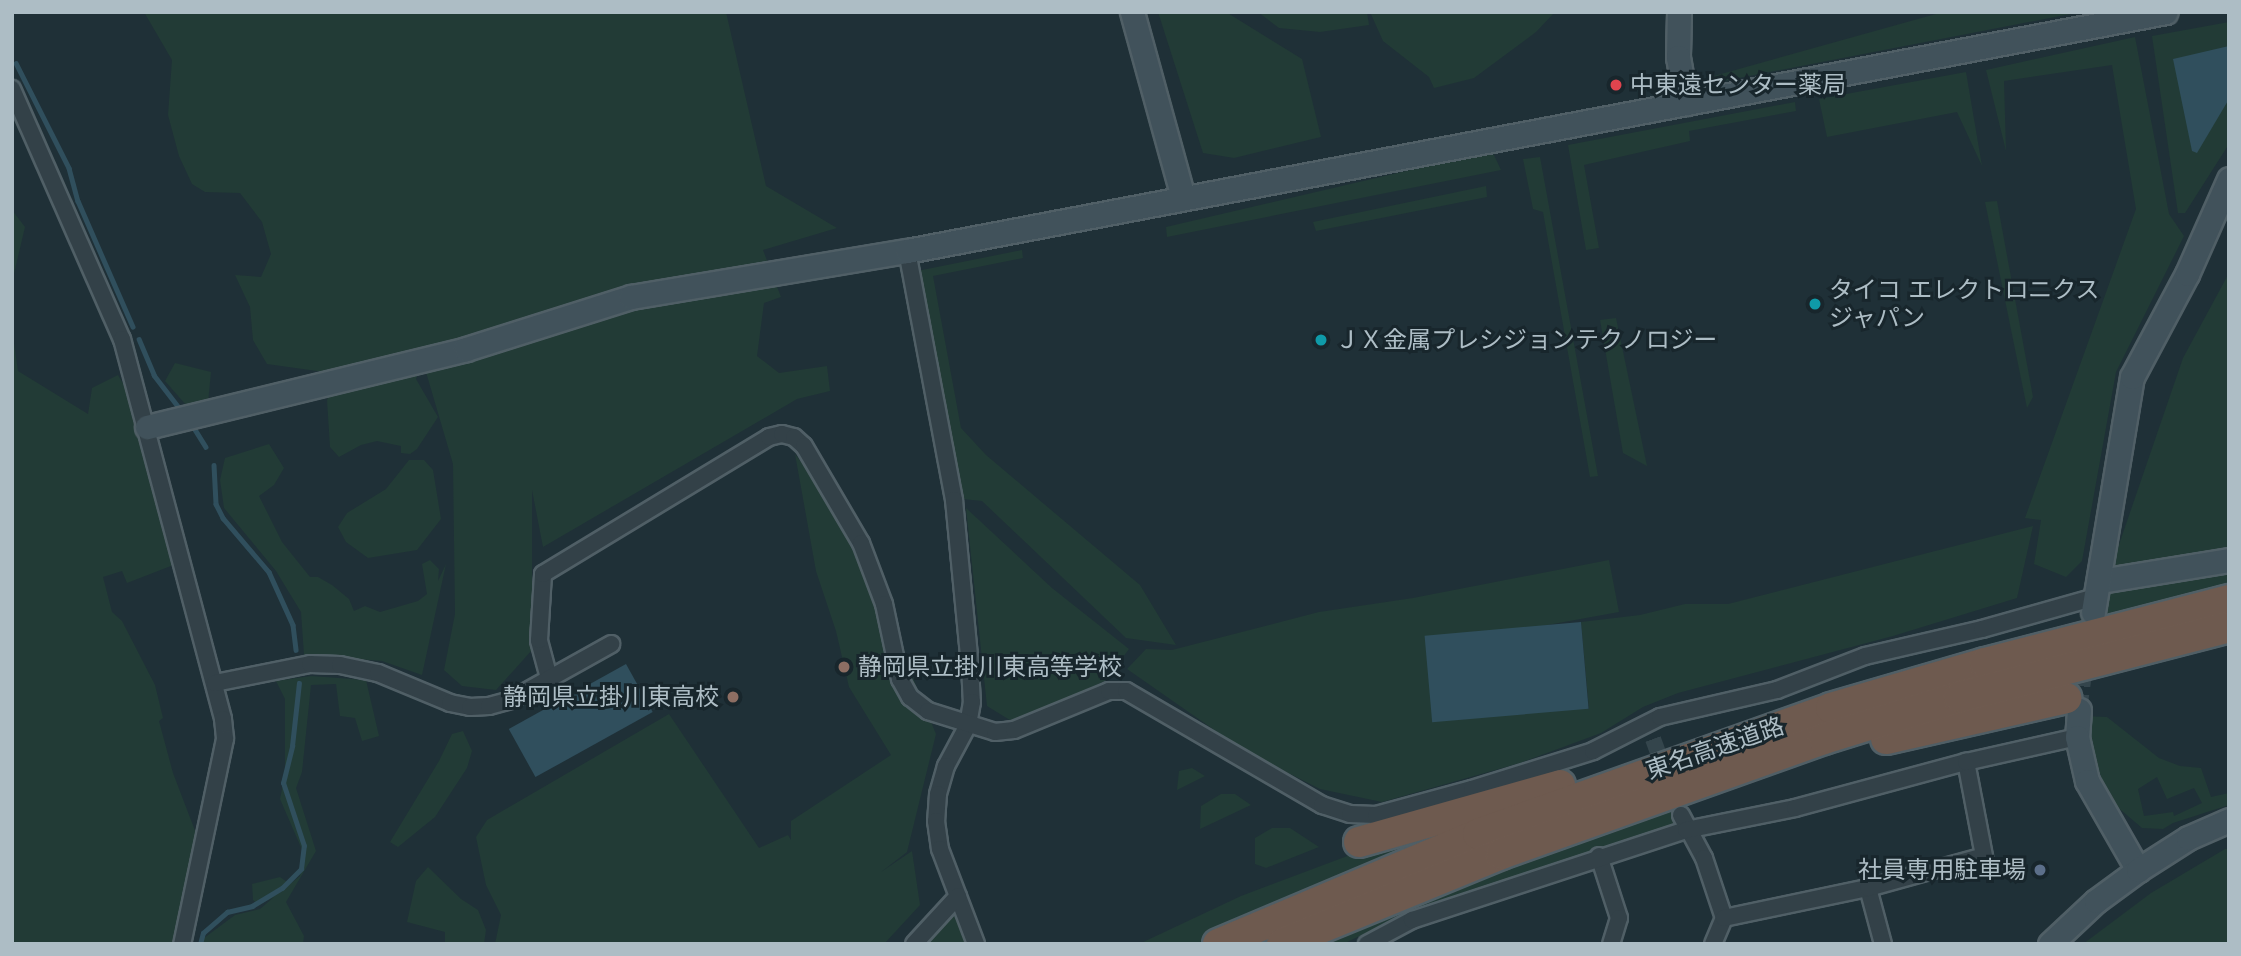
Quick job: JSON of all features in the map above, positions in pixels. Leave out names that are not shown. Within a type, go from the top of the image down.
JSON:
[{"type":"highway","name":"東名高速道路","points":[[1218,944],[1478,834],[1831,708],[1998,660],[2229,600]]},
{"type":"highway","name":"東名高速道路","points":[[1282,944],[1501,853],[1684,810],[1959,697],[2229,627]]},
{"type":"highway","points":[[1684,810],[2073,704]]},
{"type":"highway","points":[[1359,842],[1744,729],[1831,708]]},
{"type":"street","points":[[1132,12],[1183,197]]},
{"type":"street","points":[[1679,12],[1678,57],[1686,103]]},
{"type":"street","points":[[147,427],[466,349],[631,297],[907,251],[2166,12]]},
{"type":"street","points":[[12,89],[122,340],[215,683],[225,739],[183,944]]},
{"type":"street","points":[[2096,597],[2132,377],[2187,274],[2229,179]]},
{"type":"street","points":[[907,251],[954,500],[972,702],[968,725],[946,766],[938,793],[936,821],[940,849],[976,944]]},
{"type":"street","points":[[549,678],[539,640],[543,574],[769,437],[782,433],[794,437],[804,446],[861,543],[877,581],[900,679],[910,697],[928,711],[995,732],[1013,730],[1109,691],[1126,691],[1322,805],[1350,814],[1376,815],[1593,751],[1650,731],[1660,717],[1777,690],[1866,656],[1982,629],[2229,560]]},
{"type":"street","points":[[215,683],[310,664],[340,665],[378,673],[450,703],[470,707],[511,700],[611,644]]},
{"type":"street","points":[[2073,704],[2087,781],[2138,870]]},
{"type":"street","points":[[1367,944],[1412,920],[1600,856],[1684,810],[1795,808],[1966,762],[2077,737]]},
{"type":"street","points":[[1724,918],[1868,888],[1984,856],[1966,762]]},
{"type":"street","points":[[1684,810],[1724,918],[1713,944]]},
{"type":"street","points":[[2050,944],[2096,901],[2138,870],[2188,838],[2229,820]]},
{"type":"street","points":[[1600,856],[1619,918],[1611,944]]},
{"type":"street","points":[[1868,888],[1883,944]]},
{"type":"street","points":[[914,944],[958,896]]},
{"type":"green space","points":[[144,12],[726,12],[766,186],[837,228],[763,250],[781,297],[764,303],[757,356],[779,373],[827,366],[830,391],[797,399],[543,547],[532,490],[532,650],[496,690],[462,686],[444,670],[455,614],[453,464],[423,362],[416,379],[438,417],[417,449],[410,454],[401,453],[401,446],[377,441],[361,445],[339,457],[330,447],[327,400],[333,384],[367,378],[267,364],[253,340],[250,307],[235,275],[261,277],[271,254],[262,222],[240,193],[205,192],[192,184],[179,156],[168,115],[172,60]]},
{"type":"green space","points":[[1158,12],[1226,12],[1302,59],[1321,137],[1234,158],[1203,153]]},
{"type":"green space","points":[[1258,12],[1367,12],[1369,25],[1320,32],[1279,28]]},
{"type":"green space","points":[[1370,12],[1555,12],[1536,32],[1474,78],[1434,88],[1429,77],[1383,41]]},
{"type":"green space","points":[[1943,12],[2081,12],[1718,82],[1714,76]]},
{"type":"green space","points":[[2229,22],[2229,144],[2185,213],[2178,213],[2152,36]]},
{"type":"green space","points":[[2135,37],[2169,214],[2184,236],[2116,372],[2082,561],[2066,577],[2034,564],[2041,520],[2025,518],[2136,209],[2112,65],[2004,81],[2006,151],[1986,70]]},
{"type":"green space","points":[[1966,72],[1982,166],[1957,112],[1827,137],[1819,99]]},
{"type":"green space","points":[[1795,102],[1796,111],[1689,131],[1690,141],[1584,165],[1599,248],[1586,250],[1568,145]]},
{"type":"green space","points":[[1492,151],[1501,170],[1167,237],[1166,227]]},
{"type":"green space","points":[[1540,157],[1598,476],[1590,477],[1543,212],[1533,209],[1523,159]]},
{"type":"green space","points":[[1486,186],[1487,197],[1316,231],[1313,222]]},
{"type":"green space","points":[[1997,201],[2033,397],[2027,408],[1985,202]]},
{"type":"green space","points":[[12,210],[25,227],[12,282]]},
{"type":"green space","points":[[1022,250],[1023,258],[933,276],[961,428],[986,455],[1140,585],[1176,645],[1126,638],[982,501],[963,499],[939,406],[917,271]]},
{"type":"green space","points":[[2229,273],[2229,548],[2111,568],[2183,358]]},
{"type":"green space","points":[[1616,318],[1647,466],[1623,453],[1600,320]]},
{"type":"green space","points":[[12,329],[18,371],[88,414],[92,388],[118,375],[128,392],[176,564],[127,583],[122,571],[103,577],[112,612],[122,621],[155,685],[163,718],[159,721],[173,773],[202,849],[179,944],[12,944]]},
{"type":"green space","points":[[175,363],[211,372],[208,403],[197,411],[186,405],[165,381]]},
{"type":"green space","points":[[269,444],[284,468],[274,485],[259,496],[282,542],[310,577],[318,577],[332,585],[349,599],[354,611],[365,606],[380,612],[418,601],[427,594],[422,564],[430,560],[439,569],[438,581],[446,564],[422,675],[382,661],[304,655],[301,612],[276,571],[224,508],[220,480],[225,458]]},
{"type":"green space","points":[[795,454],[850,525],[936,734],[907,852],[881,872],[912,851],[920,905],[884,944],[495,944],[501,915],[486,885],[476,837],[487,820],[669,714],[759,848],[788,835],[791,840],[791,821],[891,755],[849,687],[836,631],[816,571]]},
{"type":"green space","points":[[409,460],[424,460],[433,470],[441,519],[417,550],[368,558],[346,542],[338,527],[347,513],[386,489]]},
{"type":"green space","points":[[966,508],[1052,588],[1129,649],[1105,681],[1013,722],[987,706]]},
{"type":"green space","points":[[2033,526],[2017,598],[1893,636],[1678,693],[1643,707],[1601,733],[1520,763],[1382,802],[1320,789],[1243,750],[1127,669],[1146,649],[1172,650],[1319,612],[1413,598],[1609,560],[1619,612],[1426,647],[1589,709],[1581,622],[1640,615],[1685,604],[1728,604]]},
{"type":"green space","points":[[2229,571],[2229,590],[2101,624],[2109,590]]},
{"type":"green space","points":[[311,676],[366,680],[379,736],[362,741],[355,718],[340,716],[336,684],[311,685],[302,772],[296,788],[316,851],[286,902],[304,936],[303,944],[196,944],[235,915],[260,909],[274,897],[259,905],[253,900],[252,884],[280,877],[290,884],[300,876],[303,852],[280,799],[285,775],[285,699],[276,681]]},
{"type":"green space","points":[[2081,716],[2107,717],[2159,758],[2180,766],[2201,768],[2211,797],[2229,793],[2229,805],[2173,823],[2163,829],[2142,828],[2115,805],[2111,807]],"holes":[[[2157,777],[2167,799],[2194,788],[2202,803],[2174,816],[2173,812],[2144,816],[2138,789]]]},
{"type":"green space","points":[[463,731],[472,751],[467,768],[435,817],[398,847],[390,842],[439,761],[452,734]]},
{"type":"green space","points":[[1192,768],[1205,776],[1177,790],[1179,771]]},
{"type":"green space","points":[[1221,794],[1235,794],[1251,805],[1200,829],[1201,806]]},
{"type":"green space","points":[[1671,806],[1678,826],[1422,906],[1343,944],[1310,944],[1403,905]]},
{"type":"green space","points":[[1482,820],[1196,944],[1139,944],[1241,896],[1366,849]]},
{"type":"green space","points":[[1272,828],[1290,828],[1319,847],[1266,868],[1255,864],[1255,838]]},
{"type":"green space","points":[[2229,849],[2229,944],[2083,944],[2151,893]]},
{"type":"green space","points":[[428,867],[461,899],[478,910],[486,930],[484,944],[445,944],[445,932],[407,922],[416,881]]},
{"type":"green space","points":[[956,912],[971,944],[927,944]]},
{"type":"water","points":[[2229,46],[2229,99],[2197,153],[2192,151],[2173,59]]},
{"type":"water","points":[[1581,622],[1589,709],[1432,722],[1425,636]]},
{"type":"water","points":[[626,664],[653,712],[535,777],[509,729]]},
{"type":"waterway","points":[[16,63],[69,168],[78,201],[133,327]]},
{"type":"waterway","points":[[139,339],[154,375],[181,410]]},
{"type":"waterway","points":[[191,423],[206,447]]},
{"type":"waterway","points":[[214,465],[216,504],[223,518],[269,572],[293,625],[296,650]]},
{"type":"waterway","points":[[200,944],[203,933],[227,912],[252,906],[282,888],[301,869],[304,846],[283,783],[292,746],[299,683]]},
{"type":"tunnel","points":[[2079,710],[2086,659]]},
{"type":"tunnel","points":[[1653,739],[1681,815]]},
{"type":"place","name":"中東遠センター薬局","points":[[1616,85]]},
{"type":"place","name":"タイコ エレクトロニクス ジャパン","points":[[1815,304]]},
{"type":"place","name":"ＪＸ金属プレシジョンテクノロジー","points":[[1321,340]]},
{"type":"place","name":"静岡県立掛川東高等学校","points":[[844,667]]},
{"type":"place","name":"静岡県立掛川東高校","points":[[733,697]]},
{"type":"place","name":"社員専用駐車場","points":[[2040,870]]}]
